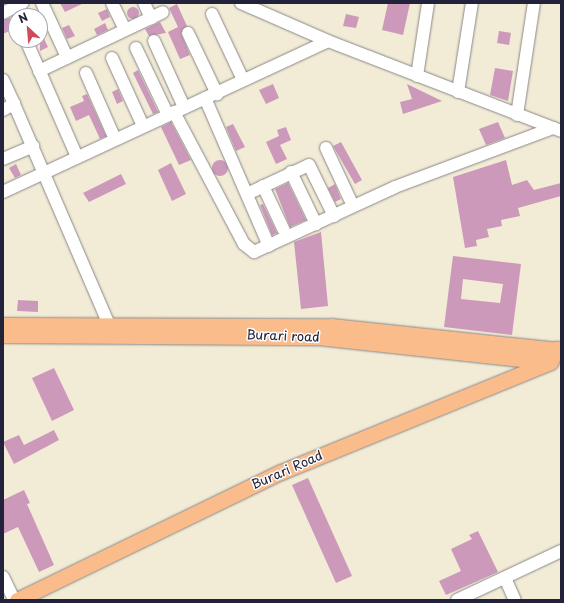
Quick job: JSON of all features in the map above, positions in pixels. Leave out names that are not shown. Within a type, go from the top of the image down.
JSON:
[{"type":"main road","name":"Burari road","points":[[3,325],[318,337],[557,356]]},
{"type":"main road","name":"Burari road","points":[[3,335],[112,330]]},
{"type":"main road","name":"Burari Road","points":[[17,600],[288,469],[557,356]]},
{"type":"street","points":[[42,3],[67,57]]},
{"type":"street","points":[[112,3],[125,30]]},
{"type":"street","points":[[144,3],[151,18]]},
{"type":"street","points":[[241,3],[328,41],[557,129]]},
{"type":"street","points":[[417,76],[428,3]]},
{"type":"street","points":[[458,92],[472,3]]},
{"type":"street","points":[[518,115],[534,3]]},
{"type":"street","points":[[39,71],[164,12]]},
{"type":"street","points":[[212,14],[243,80]]},
{"type":"street","points":[[188,33],[217,94]]},
{"type":"street","points":[[154,41],[175,111]]},
{"type":"street","points":[[3,192],[175,111],[217,94],[243,80],[328,41]]},
{"type":"street","points":[[29,48],[77,157]]},
{"type":"street","points":[[136,48],[175,111],[246,249],[254,252],[353,206],[557,129]]},
{"type":"street","points":[[112,58],[143,126]]},
{"type":"street","points":[[86,73],[115,139]]},
{"type":"street","points":[[3,80],[45,172],[112,330]]},
{"type":"street","points":[[205,98],[269,246]]},
{"type":"street","points":[[3,110],[14,104]]},
{"type":"street","points":[[3,159],[33,146]]},
{"type":"street","points":[[326,148],[353,206]]},
{"type":"street","points":[[247,194],[291,172],[310,165],[334,216]]},
{"type":"street","points":[[291,172],[316,224]]},
{"type":"street","points":[[263,186],[287,237]]},
{"type":"street","points":[[457,600],[561,552]]},
{"type":"street","points":[[3,577],[14,600]]},
{"type":"street","points":[[505,578],[515,600]]},
{"type":"building","points":[[60,3],[84,3],[65,12]]},
{"type":"building","points":[[388,3],[410,3],[403,35],[382,30]]},
{"type":"building","points":[[177,4],[187,26],[181,33],[190,55],[180,59],[168,32],[178,27],[169,8]]},
{"type":"building","points":[[135,7],[138,8],[138,18],[131,19],[128,18],[127,11],[128,8]]},
{"type":"building","points":[[107,9],[110,17],[102,21],[98,13]]},
{"type":"building","points":[[346,14],[359,17],[356,28],[343,26]]},
{"type":"building","points":[[8,19],[8,32],[3,34],[3,20]]},
{"type":"building","points":[[160,22],[166,33],[149,36],[145,29]]},
{"type":"building","points":[[105,23],[108,30],[97,35],[94,29]]},
{"type":"building","points":[[69,25],[75,36],[67,39],[62,28]]},
{"type":"building","points":[[499,31],[511,33],[509,45],[497,43]]},
{"type":"building","points":[[495,68],[513,71],[508,101],[490,95]]},
{"type":"building","points":[[138,70],[158,112],[153,114],[133,73]]},
{"type":"building","points":[[273,84],[279,98],[266,104],[259,90]]},
{"type":"building","points":[[407,84],[442,101],[403,114],[400,102],[412,99]]},
{"type":"building","points":[[118,89],[123,101],[117,104],[112,92]]},
{"type":"building","points":[[87,94],[106,136],[100,139],[89,115],[76,121],[70,107],[84,101],[82,96]]},
{"type":"building","points":[[171,122],[191,160],[179,165],[161,127]]},
{"type":"building","points":[[498,122],[505,138],[486,145],[479,129]]},
{"type":"building","points":[[233,124],[245,147],[236,151],[226,127]]},
{"type":"building","points":[[286,127],[291,140],[280,145],[287,159],[276,164],[266,142],[279,136],[277,130]]},
{"type":"building","points":[[341,142],[362,180],[355,184],[333,146]]},
{"type":"building","points":[[220,160],[226,162],[228,168],[226,174],[220,176],[214,174],[212,168],[214,162]]},
{"type":"building","points":[[506,160],[512,185],[527,180],[534,190],[561,183],[561,196],[518,208],[520,216],[501,220],[502,226],[487,229],[489,237],[476,240],[477,246],[465,248],[453,177]]},
{"type":"building","points":[[171,163],[186,194],[172,201],[158,170]]},
{"type":"building","points":[[16,164],[21,175],[15,178],[9,168]]},
{"type":"building","points":[[121,174],[126,184],[89,202],[83,193]]},
{"type":"building","points":[[288,183],[306,220],[290,227],[275,189]]},
{"type":"building","points":[[335,184],[341,199],[335,202],[328,188]]},
{"type":"building","points":[[263,204],[277,233],[272,235],[260,205]]},
{"type":"building","points":[[321,232],[328,306],[301,309],[294,242]]},
{"type":"building","points":[[453,256],[521,264],[512,335],[444,327]],"holes":[[[463,279],[503,284],[500,303],[461,299]]]},
{"type":"building","points":[[18,300],[38,301],[38,312],[17,311]]},
{"type":"building","points":[[54,368],[74,410],[52,421],[32,378]]},
{"type":"building","points":[[54,430],[59,440],[14,464],[3,442],[19,435],[24,445]]},
{"type":"building","points":[[308,478],[352,576],[336,583],[292,485]]},
{"type":"building","points":[[24,490],[30,503],[27,504],[54,565],[39,572],[18,527],[3,534],[3,500]]},
{"type":"building","points":[[478,531],[498,572],[446,595],[439,581],[461,571],[451,549],[472,539],[469,535]]}]
